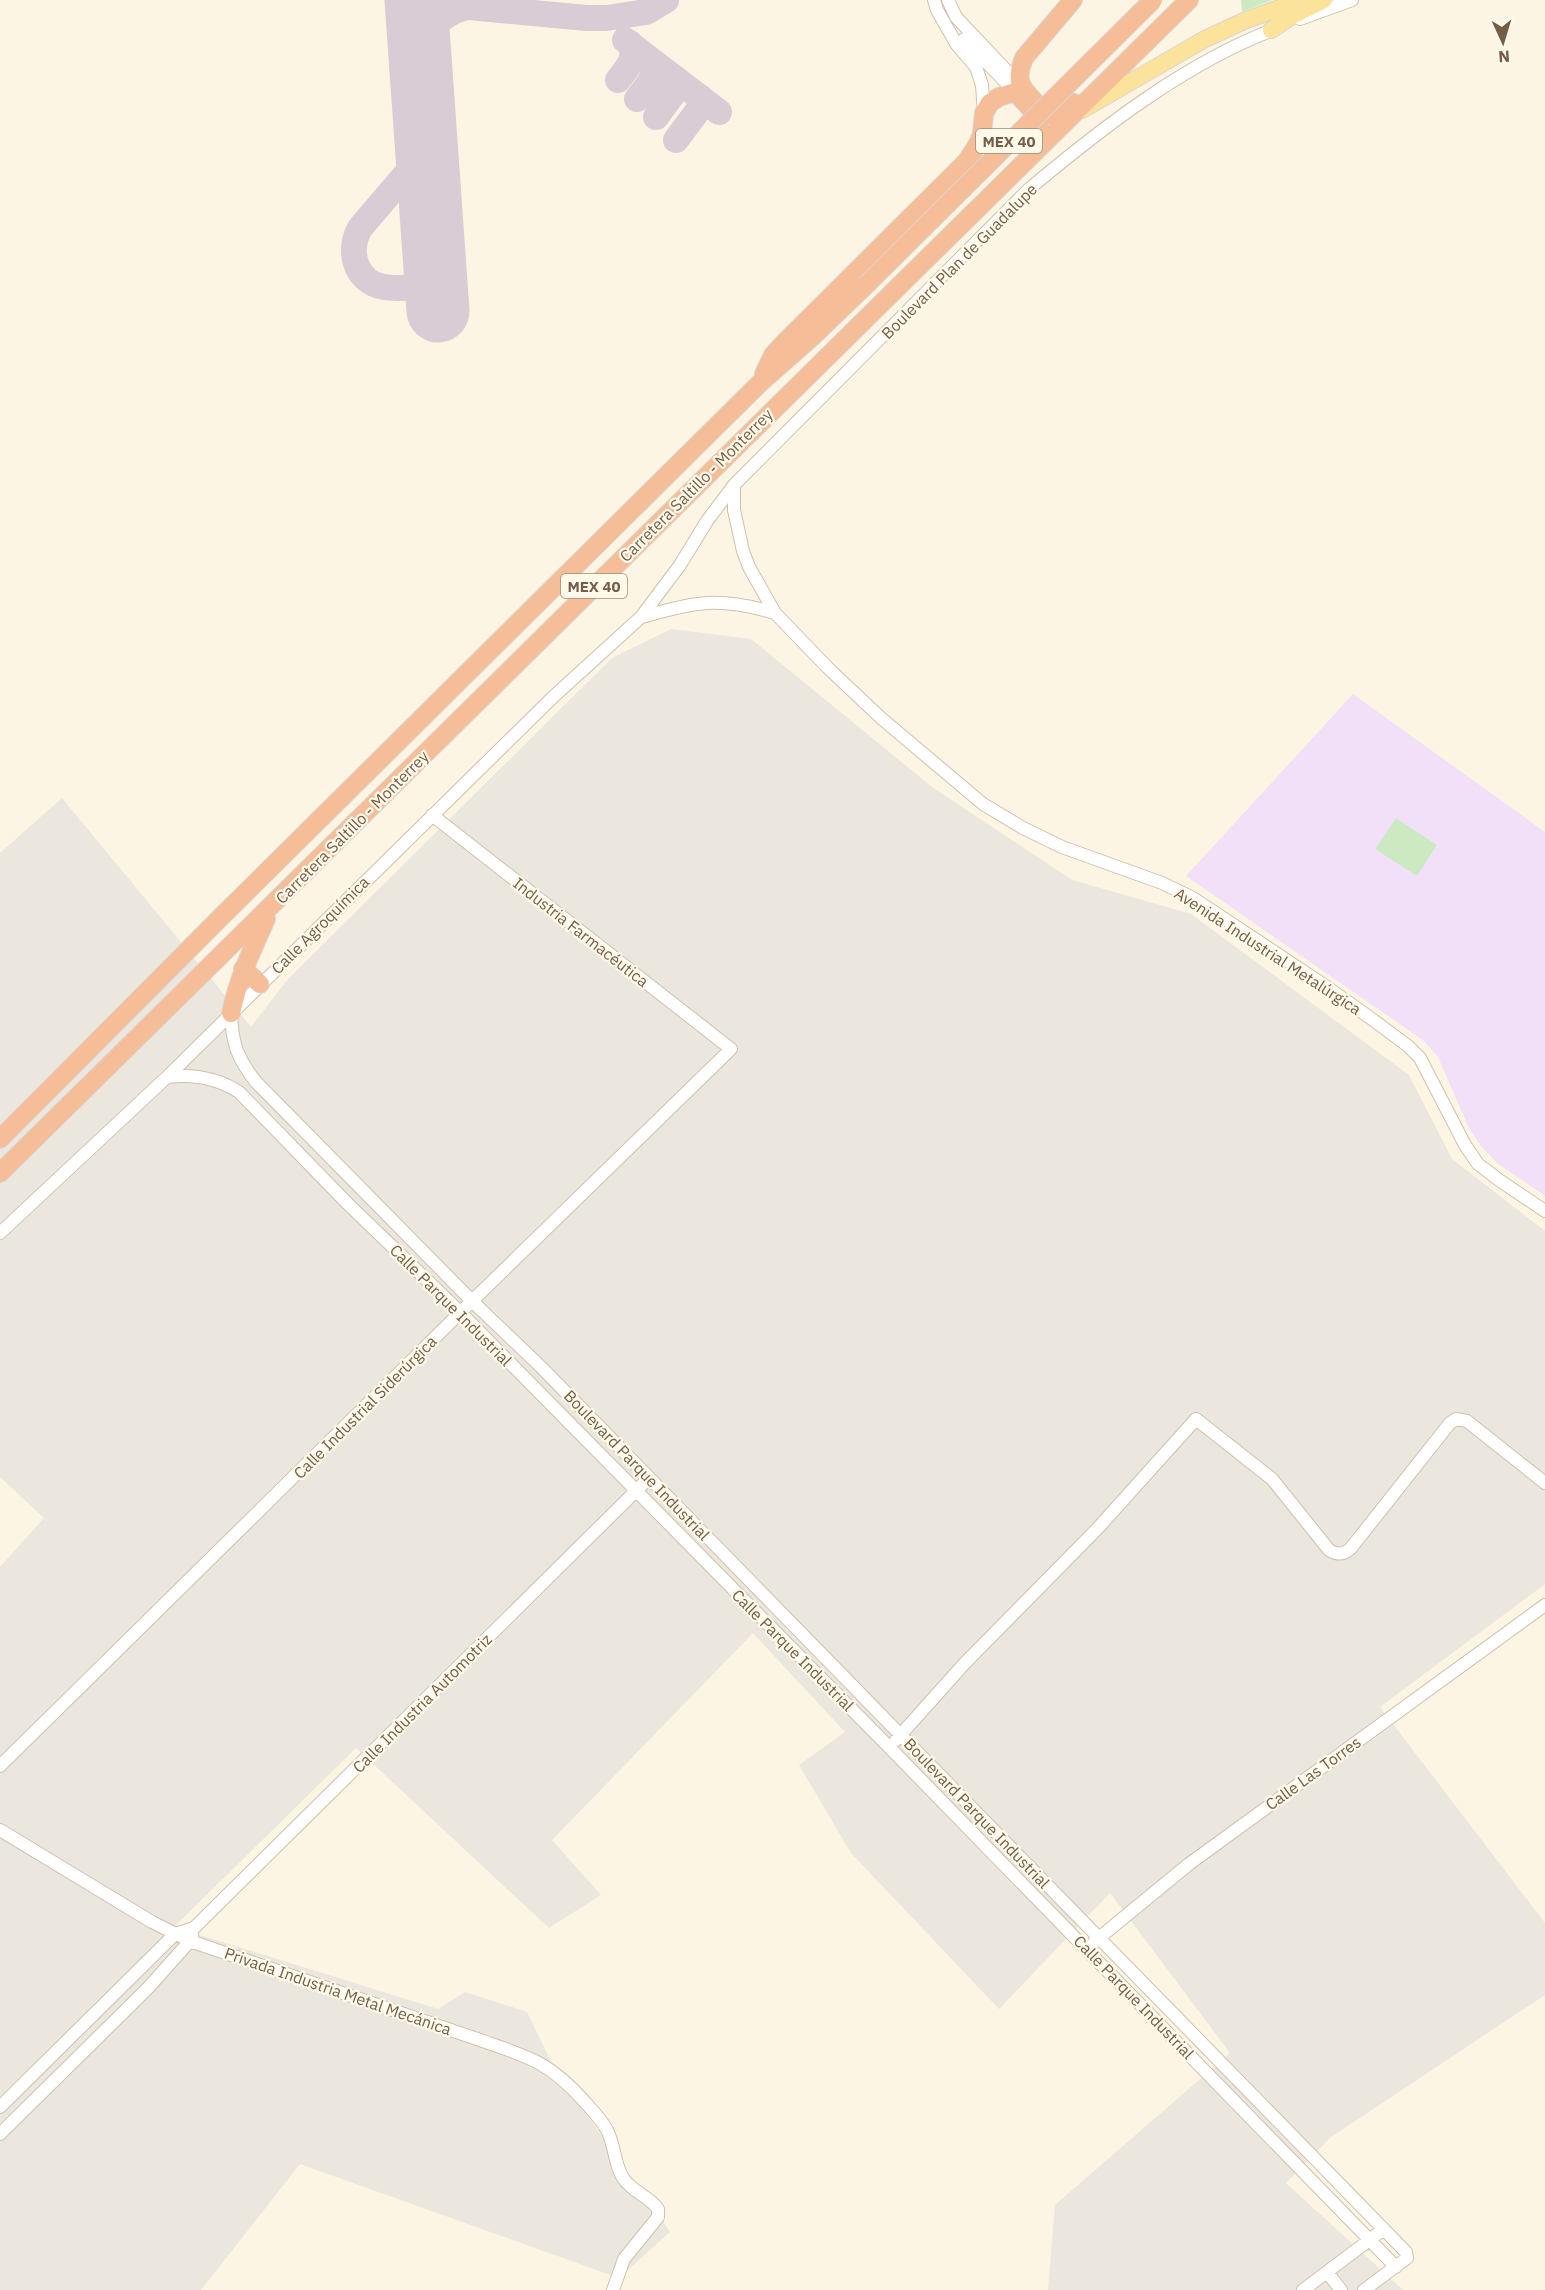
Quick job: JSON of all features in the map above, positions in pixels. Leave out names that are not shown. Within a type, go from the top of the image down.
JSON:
[{"type":"highway","points":[[886,299],[891,287],[899,277],[1039,137],[1038,122],[1017,89],[1020,68],[1024,58],[1073,0]]},
{"type":"highway","name":"Carretera Saltillo - Monterrey","points":[[0,1139],[761,382],[867,284],[1153,0]]},
{"type":"highway","name":"Carretera Saltillo - Monterrey","points":[[0,1173],[1189,0]]},
{"type":"highway","points":[[1017,89],[1045,113],[1050,115],[1063,112],[1130,46],[1158,30]]},
{"type":"highway","points":[[761,382],[770,361],[783,344],[967,160],[982,134],[984,112],[995,99],[1017,89]]},
{"type":"highway","points":[[231,1013],[243,969],[271,907]]},
{"type":"highway","points":[[243,969],[260,984]]},
{"type":"main road","points":[[1078,112],[1205,39],[1244,21],[1301,0]]},
{"type":"main road","points":[[1271,30],[1292,16],[1324,0]]},
{"type":"street","points":[[934,0],[937,10],[957,45],[976,67],[982,84],[984,112]]},
{"type":"street","points":[[948,0],[956,17],[1017,89]]},
{"type":"street","name":"Boulevard Plan de Guadalupe","points":[[641,617],[667,584],[734,485],[1029,189],[1082,144],[1213,58],[1271,30],[1352,0]]},
{"type":"street","points":[[964,39],[1017,89]]},
{"type":"street","name":"Avenida Industrial Metalúrgica","points":[[734,485],[734,510],[743,550],[749,567],[775,614],[881,718],[983,804],[1023,828],[1062,847],[1162,883],[1193,898],[1322,983],[1408,1046],[1420,1058],[1465,1145],[1478,1164],[1545,1211]]},
{"type":"street","name":"Avenida Industrial Metalúrgica","points":[[641,617],[698,602],[752,606],[775,614]]},
{"type":"street","name":"Calle Agroquímica","points":[[0,1233],[167,1077],[553,697],[641,617]]},
{"type":"street","name":"Industria Farmacéutica","points":[[432,815],[731,1049]]},
{"type":"street","name":"Boulevard Parque Industrial","points":[[231,1013],[232,1035],[241,1063],[267,1093],[361,1191],[541,1366],[1069,1906]]},
{"type":"street","name":"Calle Industrial Siderúrgica","points":[[0,1766],[460,1312],[731,1049]]},
{"type":"street","name":"Calle Parque Industrial","points":[[167,1077],[198,1077],[228,1085],[253,1106],[460,1312],[889,1747],[1396,2266],[1407,2258],[1406,2252],[1384,2229],[1069,1906]]},
{"type":"street","points":[[253,1106],[267,1093]]},
{"type":"street","points":[[0,1129],[19,1118]]},
{"type":"street","points":[[300,1154],[314,1141]]},
{"type":"street","points":[[348,1203],[361,1191]]},
{"type":"street","points":[[889,1747],[957,1672],[1098,1528],[1196,1419],[1272,1479],[1290,1498],[1329,1550],[1338,1554],[1347,1552],[1351,1548],[1450,1423],[1456,1419],[1467,1421],[1545,1483]]},
{"type":"street","name":"Calle Industria Automotriz","points":[[0,2107],[175,1934],[194,1928],[650,1478]]},
{"type":"street","name":"Calle Las Torres","points":[[1086,1949],[1189,1864],[1545,1605]]},
{"type":"street","name":"Privada Industria Metal Mecánica","points":[[0,1830],[190,1941],[486,2042],[535,2060],[563,2078],[603,2124],[610,2136],[618,2166],[624,2178],[634,2191],[658,2209],[658,2217],[624,2259],[613,2290]]},
{"type":"street","name":"Calle Industria Automotriz","points":[[0,2134],[148,1988],[190,1941],[194,1928]]},
{"type":"street","points":[[1225,2091],[1238,2078]]},
{"type":"street","points":[[1303,2290],[1384,2229]]},
{"type":"street","points":[[1364,2290],[1396,2266]]},
{"type":"street","points":[[1327,2272],[1341,2290]]},
{"type":"shaded area","points":[[671,629],[751,639],[932,787],[1072,880],[1191,914],[1409,1075],[1452,1159],[1545,1231],[1545,1584],[1380,1707],[1545,1923],[1545,1995],[1331,2137],[1286,2183],[1403,2290],[1048,2290],[1055,2205],[1230,2053],[1110,1893],[999,2009],[851,1853],[799,1765],[845,1732],[753,1633],[552,1840],[601,1895],[549,1928],[356,1748],[174,1927],[438,2009],[465,1992],[527,2012],[555,2070],[670,2232],[619,2278],[300,2164],[201,2290],[0,2290],[0,1567],[44,1518],[0,1477],[0,853],[62,798],[251,1027],[288,979],[612,658]]},
{"type":"shaded area","points":[[1353,694],[1545,832],[1545,1196],[1497,1163],[1481,1146],[1468,1126],[1438,1057],[1424,1041],[1186,876]]},
{"type":"green space","points":[[1241,0],[1272,0],[1242,12]]},
{"type":"green space","points":[[1396,818],[1437,845],[1417,876],[1375,849]]},
{"type":"taxiway","points":[[440,0],[458,6],[587,18],[607,18],[646,12],[666,0]]},
{"type":"taxiway","points":[[421,80],[423,55],[429,34],[443,18],[467,7]]},
{"type":"taxiway","points":[[625,40],[719,112]]},
{"type":"taxiway","points":[[618,80],[632,59],[630,43]]},
{"type":"taxiway","points":[[637,99],[652,76],[652,61]]},
{"type":"taxiway","points":[[656,117],[675,91],[675,78]]},
{"type":"taxiway","points":[[676,140],[699,109],[700,97]]},
{"type":"taxiway","points":[[424,124],[422,151],[419,159],[360,228],[356,237],[354,255],[360,272],[374,284],[397,288],[436,286]]},
{"type":"runway","points":[[416,0],[438,311]]}]
